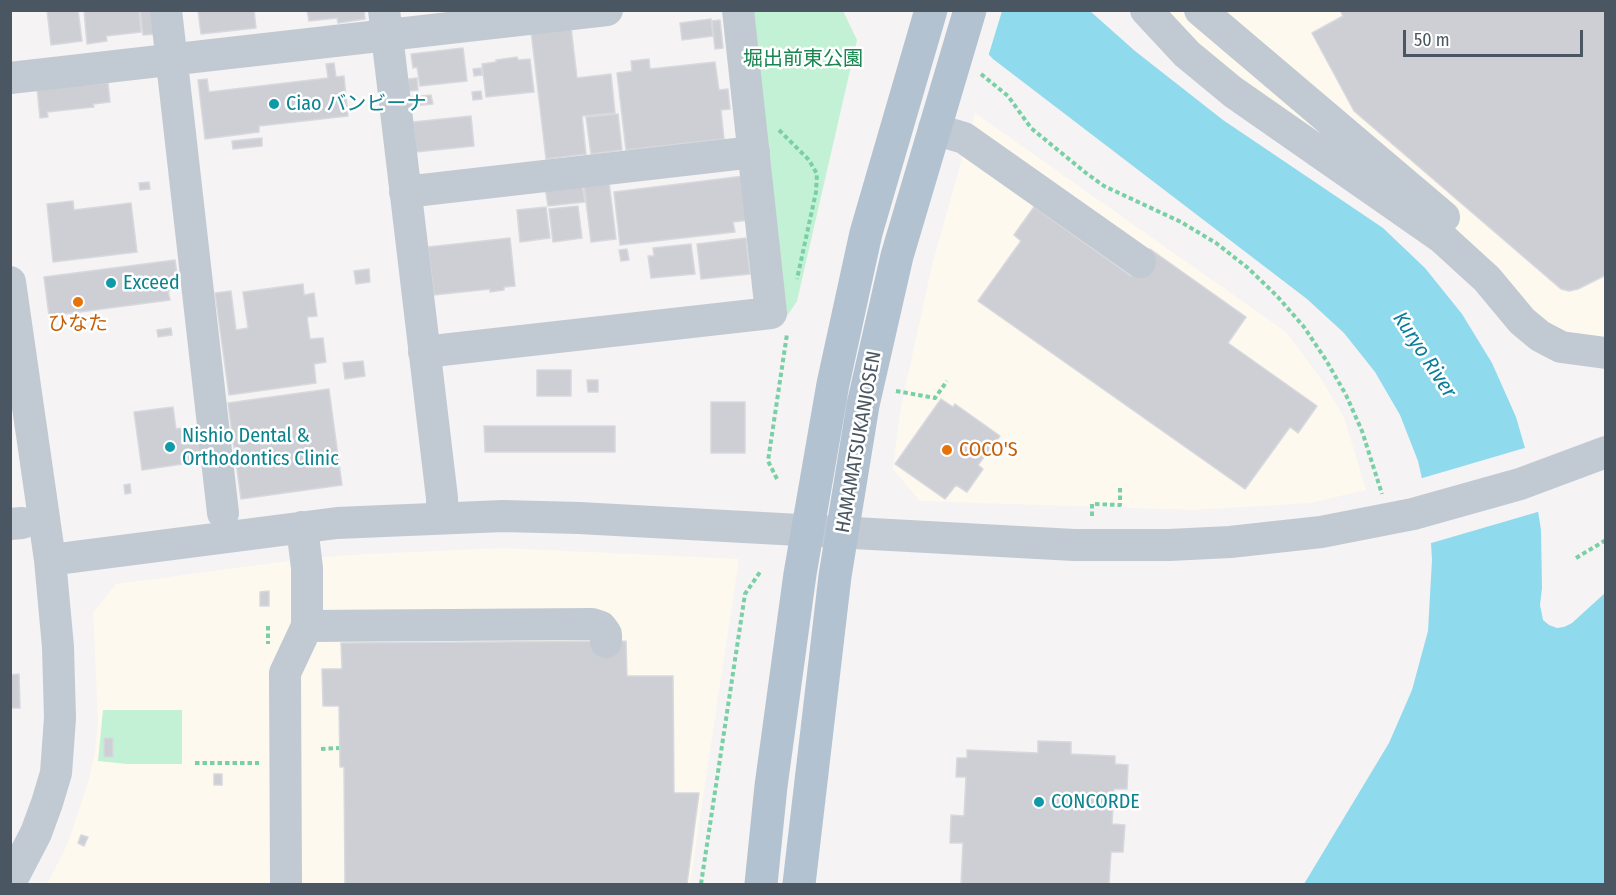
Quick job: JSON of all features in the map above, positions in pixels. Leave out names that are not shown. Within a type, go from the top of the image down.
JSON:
[{"type":"main road","name":"HAMAMATSUKANJOSEN","points":[[799,885],[835,576],[863,405],[897,256],[970,10]]},
{"type":"main road","name":"HAMAMATSUKANJOSEN","points":[[761,885],[771,786],[807,530],[833,384],[854,283],[879,184],[931,11]]},
{"type":"street","points":[[166,10],[223,513]]},
{"type":"street","points":[[10,78],[171,60],[385,23],[607,10]]},
{"type":"street","points":[[424,352],[771,312],[738,10]]},
{"type":"street","points":[[1200,10],[1443,216],[1446,221],[1437,234]]},
{"type":"street","points":[[1146,11],[1187,54],[1233,92],[1437,234],[1465,257],[1522,321],[1540,336],[1561,346],[1605,353]]},
{"type":"street","points":[[385,23],[442,518]]},
{"type":"street","points":[[934,129],[964,138],[1140,262]]},
{"type":"street","points":[[405,192],[754,152]]},
{"type":"street","points":[[10,282],[50,560],[55,604],[60,699],[56,773],[36,832],[10,883]]},
{"type":"street","points":[[50,560],[302,527],[356,522],[503,516],[579,518],[1074,545],[1169,545],[1291,536],[1413,514],[1485,495],[1555,472],[1605,452]]},
{"type":"street","points":[[286,885],[285,673],[307,626],[307,568],[302,527]]},
{"type":"street","points":[[307,626],[592,624],[601,627],[606,634],[606,642]]},
{"type":"path","points":[[978,72],[1008,96],[1031,128],[1086,173],[1104,186],[1182,222],[1216,243],[1248,268],[1277,296],[1304,327],[1346,395],[1362,431],[1382,495]]},
{"type":"path","points":[[895,391],[936,398],[947,381]]},
{"type":"path","points":[[1092,516],[1092,504],[1120,505],[1120,487]]},
{"type":"path","points":[[1576,558],[1605,540]]},
{"type":"path","points":[[701,885],[745,594],[760,572]]},
{"type":"path","points":[[321,749],[339,748]]},
{"type":"path","points":[[195,763],[268,763]]},
{"type":"shaded area","points":[[1163,11],[1605,11],[1605,340],[1565,335],[1547,325],[1241,82]]},
{"type":"shaded area","points":[[975,113],[1286,332],[1321,379],[1344,417],[1366,490],[1310,503],[1194,510],[920,501],[893,469],[900,412],[932,265]]},
{"type":"shaded area","points":[[503,548],[739,559],[690,884],[47,884],[67,845],[88,783],[95,752],[98,720],[93,613],[116,584],[310,558]]},
{"type":"green space","name":"堀出前東公園","points":[[749,11],[843,11],[857,40],[797,301],[783,322]]},
{"type":"green space","points":[[103,710],[182,710],[182,764],[127,764],[98,761]]},
{"type":"water","name":"Kuryo River","points":[[948,11],[1090,11],[1135,51],[1223,120],[1383,228],[1425,268],[1462,314],[1492,363],[1516,417],[1532,472],[1541,530],[1540,605],[1543,620],[1557,628],[1564,627],[1572,623],[1605,593],[1605,884],[1304,884],[1389,743],[1412,690],[1428,631],[1432,560],[1429,510],[1418,461],[1400,415],[1375,372],[1344,333],[1307,299],[993,59]]},
{"type":"pier","points":[[945,10],[1002,11],[988,57],[946,13]]},
{"type":"pier","points":[[1528,447],[1535,472],[1541,511],[1428,544],[1426,510],[1419,479]]},
{"type":"building","points":[[47,10],[78,10],[82,41],[51,45]]},
{"type":"building","points":[[84,10],[139,10],[141,32],[106,36],[107,41],[87,44]]},
{"type":"building","points":[[140,10],[154,10],[156,34],[143,35]]},
{"type":"building","points":[[198,10],[254,10],[256,28],[201,34]]},
{"type":"building","points":[[307,10],[364,10],[365,19],[338,23],[337,18],[309,21]]},
{"type":"building","points":[[1340,10],[1606,10],[1606,275],[1578,289],[1569,291],[1561,289],[1354,111],[1312,33],[1343,16]]},
{"type":"building","points":[[711,19],[713,36],[682,40],[680,23]]},
{"type":"building","points":[[720,20],[723,48],[715,49],[712,21]]},
{"type":"building","points":[[571,27],[577,78],[611,74],[615,113],[582,116],[586,154],[546,159],[531,31]]},
{"type":"building","points":[[463,48],[467,81],[420,86],[417,67],[413,68],[411,54]]},
{"type":"building","points":[[517,57],[518,60],[530,59],[534,92],[486,97],[482,64]]},
{"type":"building","points":[[649,59],[650,69],[715,62],[719,90],[728,89],[730,109],[721,110],[724,139],[626,150],[617,73],[632,71],[631,61]]},
{"type":"building","name":"Ciao バンビーナ","points":[[334,63],[336,77],[344,76],[348,116],[259,126],[259,132],[205,139],[198,80],[207,79],[209,92],[328,78],[326,64]]},
{"type":"building","points":[[481,68],[482,75],[474,76],[473,69]]},
{"type":"building","points":[[417,78],[418,90],[409,91],[408,79]]},
{"type":"building","points":[[108,83],[110,102],[93,104],[94,107],[47,112],[48,117],[40,118],[37,88]]},
{"type":"building","points":[[481,91],[482,99],[473,100],[472,92]]},
{"type":"building","points":[[431,95],[433,104],[411,106],[410,97]]},
{"type":"building","points":[[618,114],[622,150],[591,154],[586,117]]},
{"type":"building","points":[[471,116],[474,146],[416,152],[413,122]]},
{"type":"building","points":[[262,138],[262,146],[233,149],[232,141]]},
{"type":"building","points":[[744,176],[749,220],[733,222],[735,232],[620,245],[614,192]]},
{"type":"building","points":[[149,182],[150,189],[140,190],[139,183]]},
{"type":"building","points":[[609,182],[616,239],[591,242],[584,185]]},
{"type":"building","points":[[582,184],[585,202],[548,206],[545,188]]},
{"type":"building","points":[[73,201],[74,210],[131,203],[137,252],[53,262],[47,204]]},
{"type":"building","points":[[578,206],[582,238],[553,242],[549,209]]},
{"type":"building","points":[[546,207],[550,238],[520,242],[517,210]]},
{"type":"building","points":[[1034,207],[1131,276],[1150,249],[1246,317],[1228,343],[1317,406],[1298,433],[1290,427],[1245,489],[978,301],[1021,241],[1014,235]]},
{"type":"building","points":[[510,238],[515,286],[490,292],[490,289],[434,295],[428,247]]},
{"type":"building","points":[[746,238],[750,274],[701,279],[697,244]]},
{"type":"building","points":[[691,244],[695,274],[651,278],[648,256],[654,256],[653,248]]},
{"type":"building","points":[[627,249],[629,260],[621,261],[619,250]]},
{"type":"building","name":"Exceed","points":[[175,260],[179,289],[168,291],[170,300],[49,316],[44,277]]},
{"type":"building","points":[[369,269],[370,282],[356,284],[354,271]]},
{"type":"building","points":[[303,284],[304,295],[314,293],[317,316],[307,317],[310,339],[323,338],[326,362],[314,364],[316,383],[229,395],[215,293],[231,291],[236,330],[248,328],[243,292]]},
{"type":"building","points":[[171,328],[172,335],[158,337],[157,330]]},
{"type":"building","points":[[363,361],[365,376],[345,379],[343,363]]},
{"type":"building","points":[[537,370],[571,370],[571,396],[537,396]]},
{"type":"building","points":[[587,380],[598,380],[598,392],[588,392]]},
{"type":"building","points":[[329,389],[342,485],[241,499],[228,403]]},
{"type":"building","name":"COCO'S","points":[[941,399],[953,407],[955,404],[1000,436],[978,465],[983,469],[967,492],[956,485],[945,499],[895,464]]},
{"type":"building","points":[[711,402],[745,402],[745,453],[711,453]]},
{"type":"building","name":"Nishio Dental & Orthodontics Clinic","points":[[173,407],[176,429],[189,427],[190,433],[199,431],[203,461],[142,470],[134,412]]},
{"type":"building","points":[[484,426],[615,426],[615,452],[485,452]]},
{"type":"building","points":[[130,484],[131,493],[125,494],[124,485]]},
{"type":"building","points":[[269,591],[269,606],[260,606],[260,592]]},
{"type":"building","points":[[626,641],[627,676],[673,676],[674,793],[699,793],[687,884],[345,884],[344,767],[340,767],[339,706],[323,706],[322,669],[342,669],[341,643]]},
{"type":"building","points":[[19,674],[20,708],[10,708],[10,675]]},
{"type":"building","points":[[104,738],[113,738],[113,757],[104,757]]},
{"type":"building","name":"CONCORDE","points":[[1038,741],[1071,742],[1071,754],[1115,756],[1115,764],[1128,765],[1127,789],[1114,789],[1112,824],[1125,825],[1123,852],[1111,852],[1109,884],[961,884],[963,843],[950,843],[951,815],[964,816],[966,777],[956,777],[957,758],[967,758],[967,750],[1038,753]]},
{"type":"building","points":[[214,774],[222,774],[222,785],[214,785]]},
{"type":"building","points":[[81,835],[88,837],[84,846],[78,843]]},
{"type":"place","name":"Ciao バンビーナ","points":[[274,104]]},
{"type":"place","name":"Exceed","points":[[111,283]]},
{"type":"place","name":"ひなた","points":[[78,302]]},
{"type":"place","name":"Nishio Dental & Orthodontics Clinic","points":[[170,447]]},
{"type":"place","name":"COCO'S","points":[[947,450]]},
{"type":"place","name":"CONCORDE","points":[[1039,802]]}]
